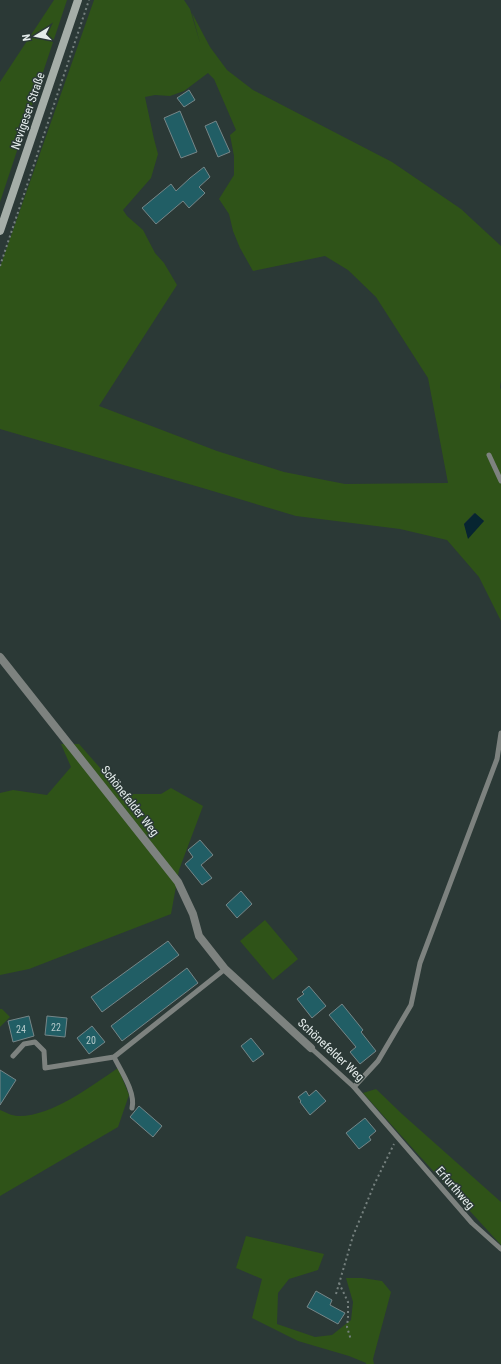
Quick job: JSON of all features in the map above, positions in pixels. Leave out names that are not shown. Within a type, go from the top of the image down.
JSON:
[{"type":"main road","name":"Nevigeser Straße","points":[[0,231],[78,0]]},
{"type":"street","name":"Schönefelder Weg","points":[[0,657],[178,882],[193,914],[199,936],[225,969],[311,1048]]},
{"type":"lane","points":[[489,455],[501,481]]},
{"type":"lane","points":[[354,1087],[378,1061],[411,1005],[420,963],[498,759],[501,733]]},
{"type":"lane","points":[[13,1056],[24,1044],[35,1042],[44,1051],[45,1068],[114,1057],[225,969]]},
{"type":"lane","name":"Schönefelder Weg","points":[[311,1048],[354,1087],[397,1137]]},
{"type":"lane","points":[[114,1057],[131,1092],[134,1101],[132,1108]]},
{"type":"lane","name":"Erfurthweg","points":[[397,1137],[472,1223],[501,1249]]},
{"type":"path","points":[[0,266],[88,0]]},
{"type":"path","points":[[336,1294],[356,1229],[374,1185],[397,1137]]},
{"type":"path","points":[[339,1283],[348,1302],[347,1327],[351,1340]]},
{"type":"green space","points":[[54,0],[67,0],[0,202],[0,82]]},
{"type":"green space","points":[[94,0],[184,0],[190,9],[200,43],[192,13],[210,47],[227,70],[253,90],[392,162],[461,209],[501,246],[501,621],[479,577],[447,540],[400,529],[296,516],[0,429],[0,267]],"holes":[[[208,73],[214,79],[236,130],[230,135],[234,156],[234,175],[219,199],[229,214],[233,231],[240,248],[253,271],[325,256],[348,270],[376,297],[428,378],[448,483],[345,484],[284,472],[217,451],[99,406],[177,285],[164,263],[155,253],[143,230],[127,216],[123,210],[151,178],[158,154],[145,97],[155,95],[170,96],[184,91]],[[474,513],[484,521],[468,538],[464,524]]]},
{"type":"green space","points":[[61,744],[79,744],[123,794],[161,794],[171,788],[203,806],[179,870],[171,914],[29,969],[0,975],[0,793],[13,790],[47,795],[71,767]]},
{"type":"green space","points":[[265,920],[298,959],[273,980],[240,941]]},
{"type":"green space","points":[[0,1009],[2,1009],[10,1017],[0,1027]]},
{"type":"green space","points":[[118,1068],[129,1095],[118,1127],[0,1196],[0,1110],[11,1115],[18,1116],[31,1115],[44,1111],[70,1099]]},
{"type":"green space","points":[[376,1089],[501,1202],[501,1245],[363,1093]]},
{"type":"green space","points":[[246,1236],[324,1254],[318,1270],[289,1279],[278,1293],[277,1324],[315,1337],[332,1335],[351,1320],[353,1302],[346,1278],[362,1278],[382,1281],[391,1292],[373,1359],[374,1364],[366,1364],[349,1356],[298,1341],[252,1318],[262,1279],[236,1268]]},
{"type":"water","points":[[475,513],[484,521],[468,539],[464,524]]},
{"type":"building","points":[[189,90],[195,100],[184,107],[177,98]]},
{"type":"building","points":[[180,111],[197,152],[181,158],[164,118]]},
{"type":"building","points":[[216,121],[230,152],[218,157],[205,126]]},
{"type":"building","points":[[204,167],[210,177],[199,187],[205,193],[189,208],[183,201],[156,224],[142,208],[171,184],[176,191]]},
{"type":"building","points":[[200,840],[213,855],[201,865],[212,878],[202,885],[185,864],[193,857],[188,850]]},
{"type":"building","points":[[241,891],[252,904],[237,918],[226,905]]},
{"type":"building","points":[[168,941],[179,955],[102,1012],[91,997]]},
{"type":"building","points":[[187,968],[198,983],[122,1041],[111,1026]]},
{"type":"building","points":[[309,986],[326,1006],[312,1018],[297,999],[304,994],[302,992]]},
{"type":"building","points":[[342,1004],[363,1030],[361,1032],[376,1051],[360,1064],[350,1052],[356,1047],[329,1015]]},
{"type":"building","points":[[29,1016],[34,1036],[13,1042],[8,1021]]},
{"type":"building","points":[[47,1016],[67,1018],[65,1037],[45,1035]]},
{"type":"building","points":[[92,1026],[105,1042],[89,1054],[77,1038]]},
{"type":"building","points":[[251,1038],[264,1054],[253,1062],[241,1046]]},
{"type":"building","points":[[0,1070],[16,1080],[0,1105]]},
{"type":"building","points":[[316,1090],[326,1101],[310,1115],[298,1097],[306,1091],[309,1096]]},
{"type":"building","points":[[139,1106],[162,1126],[153,1137],[130,1117]]},
{"type":"building","points":[[365,1118],[376,1131],[369,1137],[371,1140],[359,1149],[346,1133]]},
{"type":"building","points":[[316,1291],[332,1300],[330,1305],[345,1313],[338,1324],[307,1307]]}]
